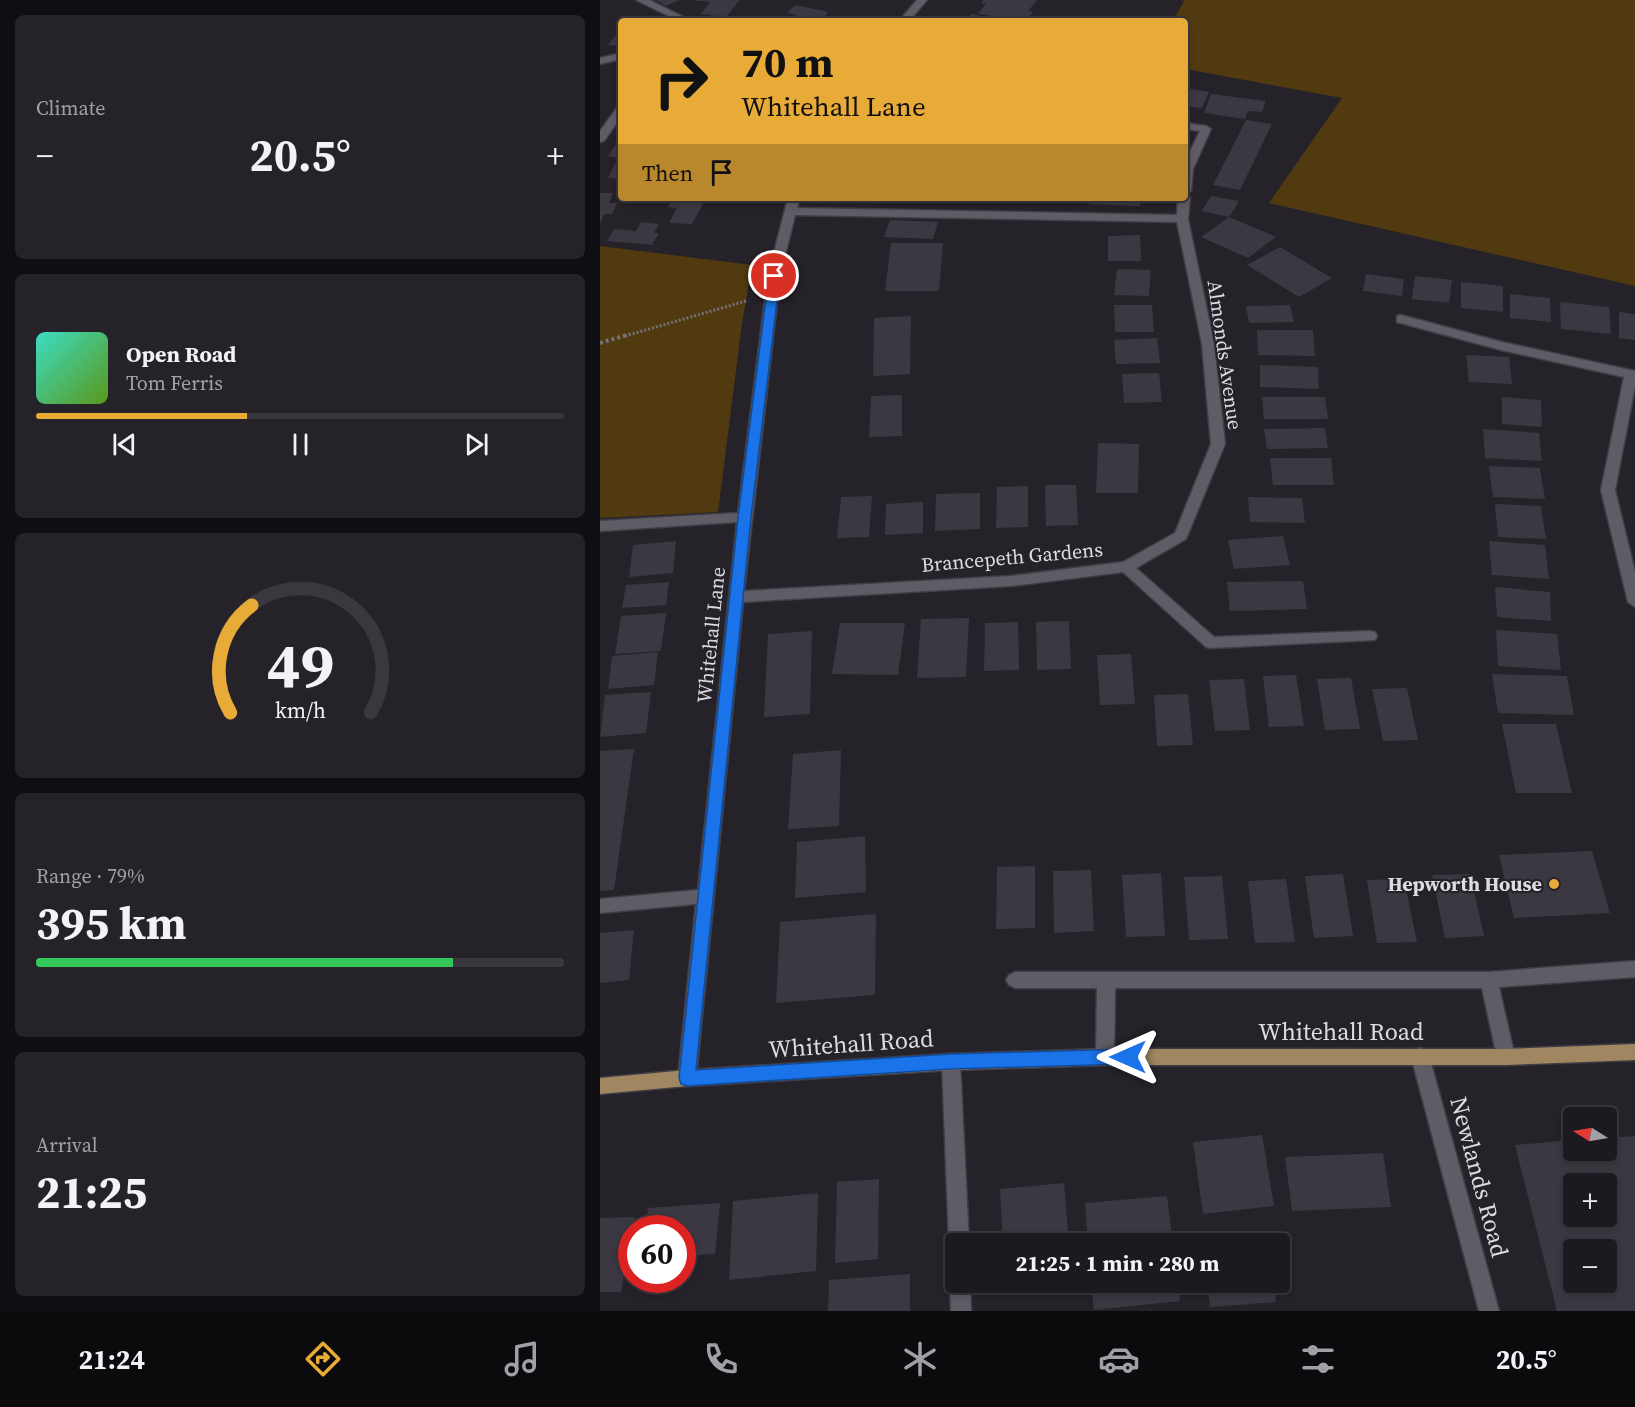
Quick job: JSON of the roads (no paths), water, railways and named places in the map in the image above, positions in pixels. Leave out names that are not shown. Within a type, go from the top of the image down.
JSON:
[{"type":"main road","name":"Whitehall Road","points":[[600,1086],[687,1078],[951,1062],[1105,1057],[1506,1057],[1635,1052]]},
{"type":"street","points":[[641,0],[680,18]]},
{"type":"street","points":[[907,18],[922,0]]},
{"type":"street","points":[[600,60],[618,57]]},
{"type":"street","points":[[600,139],[618,114]]},
{"type":"street","points":[[1188,126],[1206,129],[1188,169]]},
{"type":"street","name":"Almonds Avenue","points":[[1126,567],[1181,536],[1218,444],[1208,344],[1182,219],[1184,201]]},
{"type":"street","points":[[792,205],[1182,219]]},
{"type":"street","name":"Whitehall Lane","points":[[687,1078],[744,517],[774,276],[792,205]]},
{"type":"street","points":[[1401,319],[1501,346],[1633,374],[1608,490],[1635,602]]},
{"type":"street","points":[[600,526],[744,517]]},
{"type":"street","name":"Brancepeth Gardens","points":[[736,597],[1011,581],[1126,567],[1211,643],[1370,636]]},
{"type":"street","points":[[600,906],[706,896]]},
{"type":"street","points":[[1015,981],[1489,980],[1635,969]]},
{"type":"street","points":[[1105,1057],[1106,980]]},
{"type":"street","points":[[1489,980],[1506,1057]]},
{"type":"street","name":"Newlands Road","points":[[1420,1056],[1489,1311]]},
{"type":"street","points":[[951,1062],[959,1233]]},
{"type":"street","points":[[960,1293],[961,1311]]},
{"type":"place","name":"Hepworth House","points":[[1554,884]]}]
